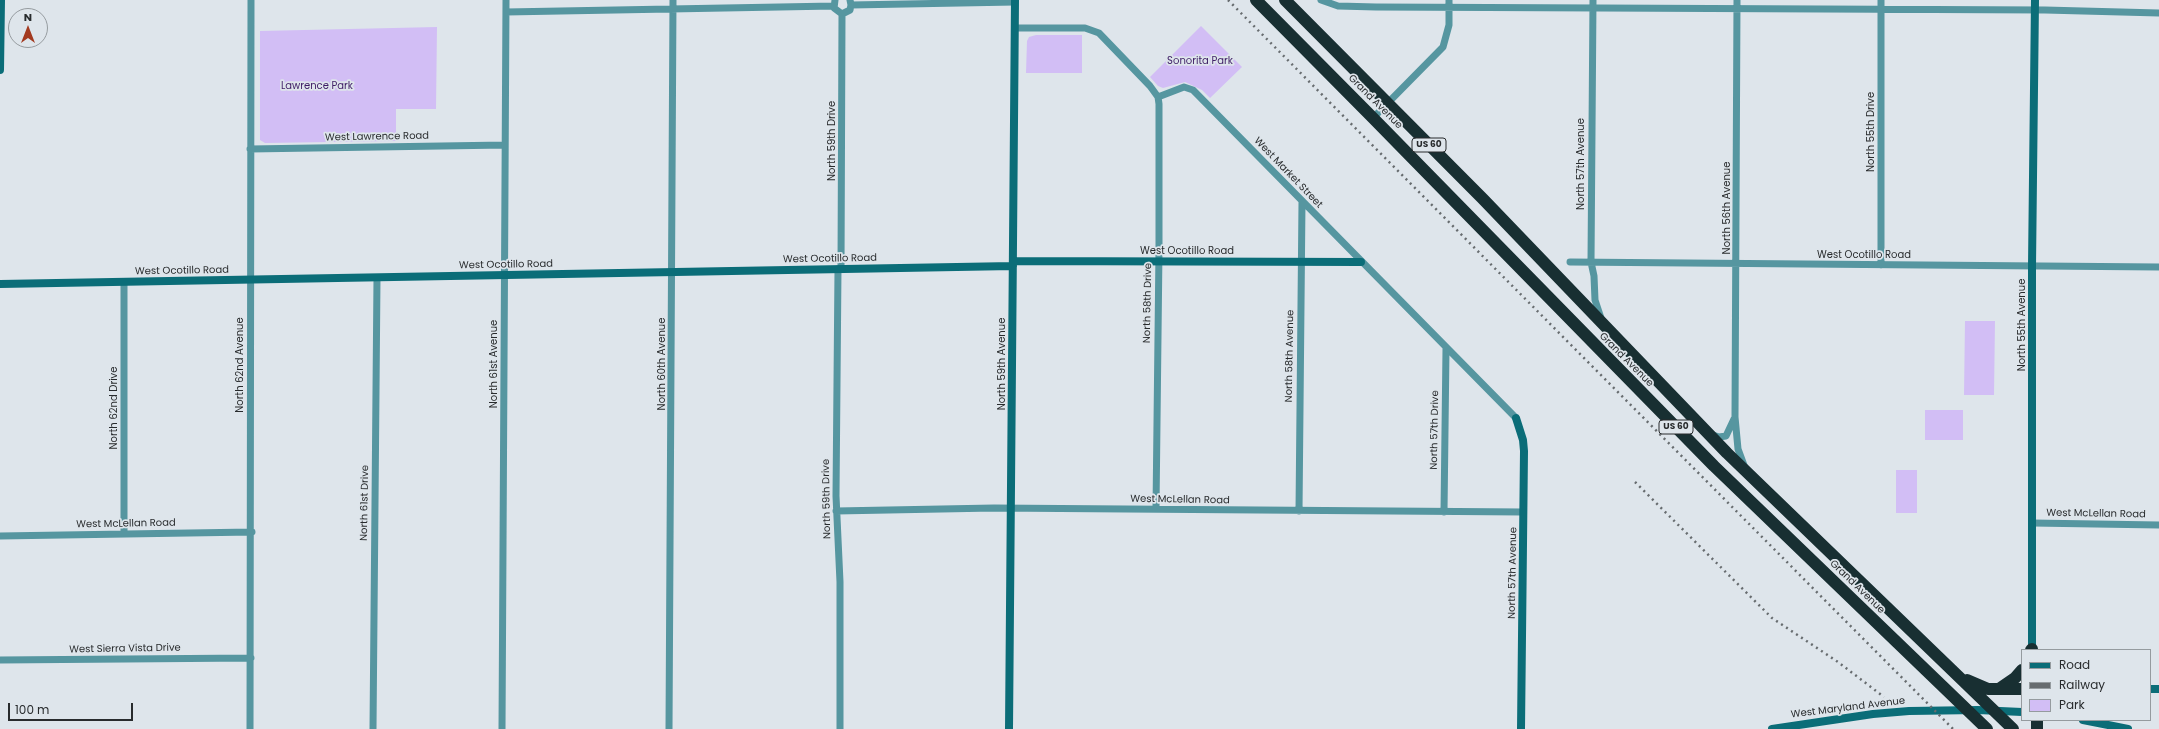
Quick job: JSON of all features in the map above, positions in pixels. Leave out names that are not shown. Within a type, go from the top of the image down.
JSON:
[{"type":"highway","name":"Grand Avenue","points":[[1256,0],[1374,118],[1714,466],[1987,729]]},
{"type":"highway","name":"Grand Avenue","points":[[1285,0],[1388,103],[1706,431],[2013,729]]},
{"type":"highway","points":[[1999,689],[2015,678],[2021,671]]},
{"type":"highway","points":[[1954,672],[1978,686],[1999,689],[2021,689]]},
{"type":"street","points":[[0,0],[0,70]]},
{"type":"street","name":"North 62nd Avenue","points":[[250,729],[252,532],[249,509],[251,0]]},
{"type":"street","name":"North 61st Avenue","points":[[502,729],[506,0]]},
{"type":"street","name":"North 60th Avenue","points":[[669,729],[673,272],[673,0]]},
{"type":"street","points":[[1321,0],[1338,6],[1449,4],[1593,9],[2035,10],[2159,13]]},
{"type":"street","name":"North 57th Avenue","points":[[1593,0],[1591,262],[1594,276],[1595,300],[1603,326]]},
{"type":"street","name":"North 56th Avenue","points":[[1737,0],[1737,264],[1735,417],[1738,449],[1747,472]]},
{"type":"street","name":"North 55th Drive","points":[[1881,0],[1881,265]]},
{"type":"street","name":"North 55th Avenue","points":[[2032,649],[2032,266],[2035,0]]},
{"type":"street","points":[[506,12],[673,9],[835,3],[836,10],[842,14],[850,10],[850,2],[1015,1]]},
{"type":"street","name":"North 59th Avenue","points":[[1009,729],[1015,1]]},
{"type":"street","points":[[1374,118],[1443,47],[1448,32],[1449,4]]},
{"type":"street","name":"North 59th Drive","points":[[840,729],[840,582],[836,511],[842,14]]},
{"type":"street","points":[[1015,28],[1085,28],[1099,33],[1150,86],[1158,97]]},
{"type":"street","name":"West Market Street","points":[[1158,97],[1184,87],[1193,90],[1446,349],[1516,418]]},
{"type":"street","name":"North 58th Drive","points":[[1156,509],[1158,97]]},
{"type":"street","name":"West Lawrence Road","points":[[250,150],[505,145]]},
{"type":"street","name":"North 58th Avenue","points":[[1299,512],[1302,202]]},
{"type":"street","name":"West Ocotillo Road","points":[[0,284],[839,269],[1013,263],[1158,261],[1361,262]]},
{"type":"street","name":"West Ocotillo Road","points":[[1570,262],[2159,267]]},
{"type":"street","name":"North 61st Drive","points":[[373,729],[377,278]]},
{"type":"street","name":"North 62nd Drive","points":[[124,282],[124,534]]},
{"type":"street","name":"North 57th Drive","points":[[1444,512],[1446,349]]},
{"type":"street","name":"North 56th Avenue","points":[[1706,431],[1718,437],[1726,436],[1735,417]]},
{"type":"street","name":"North 57th Avenue","points":[[1516,418],[1523,440],[1524,512],[1521,729]]},
{"type":"street","name":"West McLellan Road","points":[[836,511],[1156,509],[1299,512],[1524,512]]},
{"type":"street","name":"West McLellan Road","points":[[2032,523],[2159,525]]},
{"type":"street","name":"West McLellan Road","points":[[0,536],[252,532]]},
{"type":"street","name":"West Sierra Vista Drive","points":[[0,660],[251,658]]},
{"type":"street","name":"West Maryland Avenue","points":[[1772,729],[1789,725],[1909,711],[1978,710],[2021,712]]},
{"type":"street","points":[[2088,721],[2128,729]]},
{"type":"green space","name":"Sonorita Park","points":[[1201,26],[1242,67],[1210,98],[1202,90],[1185,82],[1163,88],[1158,86],[1150,77]]},
{"type":"green space","name":"Lawrence Park","points":[[437,27],[436,109],[396,109],[396,141],[265,143],[260,140],[260,31]]},
{"type":"green space","points":[[1036,35],[1082,35],[1082,73],[1026,73],[1027,41],[1029,37]]},
{"type":"green space","points":[[1965,321],[1995,321],[1994,395],[1964,395]]},
{"type":"green space","points":[[1925,410],[1963,410],[1963,440],[1925,440]]},
{"type":"green space","points":[[1896,470],[1917,470],[1917,513],[1896,513]]},
{"type":"railway","points":[[1228,0],[1953,729]]},
{"type":"railway","points":[[1635,482],[1772,618],[1838,662],[1884,697]]}]
